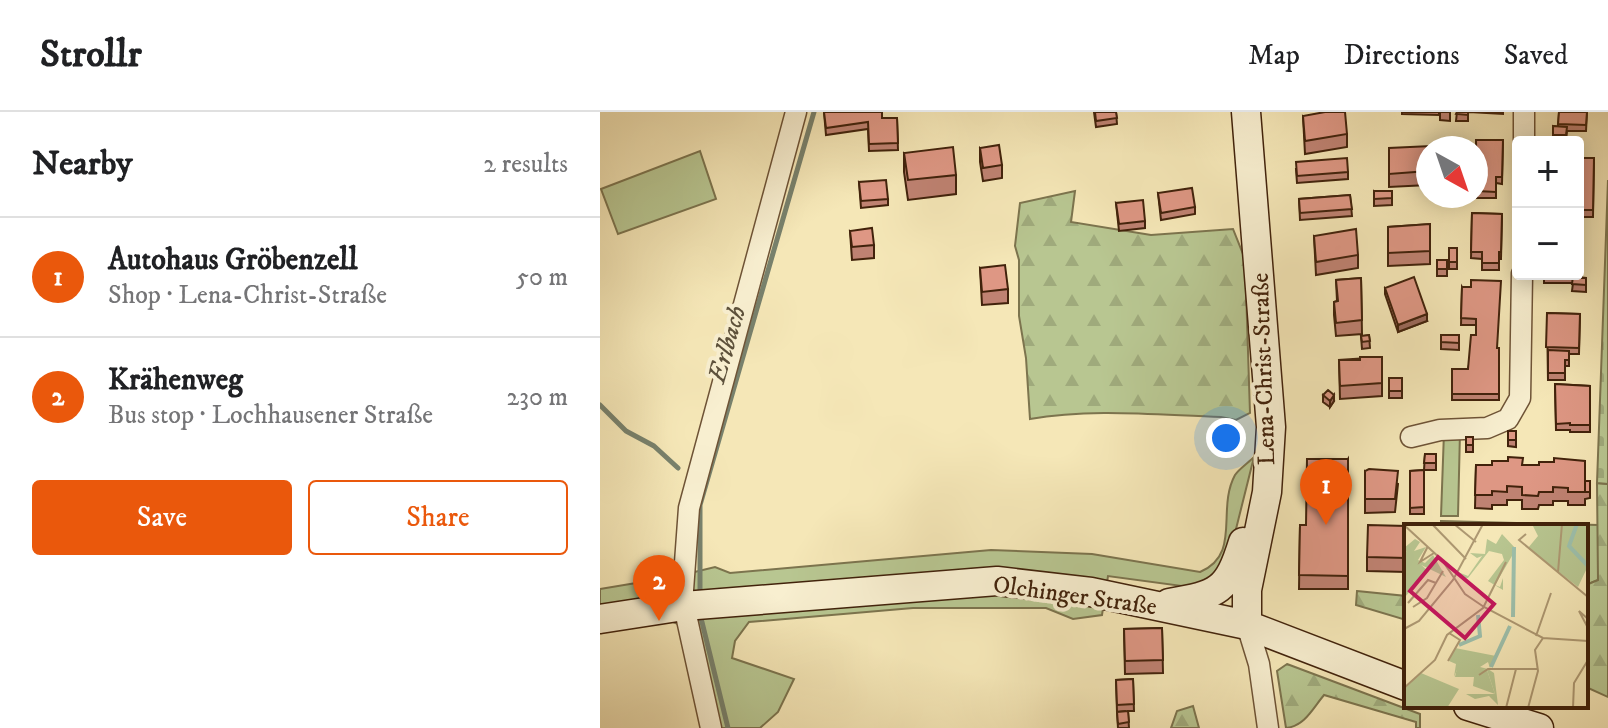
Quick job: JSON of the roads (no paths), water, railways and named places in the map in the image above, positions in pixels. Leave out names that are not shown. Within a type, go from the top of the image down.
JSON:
[{"type":"main road","name":"Lena-Christ-Straße","points":[[1246,112],[1271,427],[1267,492],[1247,590],[1247,625]]},
{"type":"main road","points":[[1156,606],[1214,593],[1234,571],[1269,461]]},
{"type":"main road","name":"Olchinger Straße","points":[[600,619],[684,606],[997,581],[1091,592],[1247,625],[1404,685]]},
{"type":"main road","points":[[1474,708],[1539,728]]},
{"type":"street","points":[[711,728],[684,606],[689,508],[796,112]]},
{"type":"street","points":[[1524,112],[1524,136]]},
{"type":"street","points":[[1411,437],[1440,430],[1487,428],[1508,419],[1520,398],[1522,280]]},
{"type":"street","points":[[1247,625],[1259,664],[1268,728]]},
{"type":"waterway","name":"Erlbach","points":[[700,591],[700,505],[814,112]]},
{"type":"waterway","points":[[600,405],[626,431],[654,446],[678,468]]},
{"type":"waterway","name":"Erlbach","points":[[701,618],[728,728]]},
{"type":"place","name":"Autohaus Gröbenzell","points":[[1326,525]]},
{"type":"place","name":"Krähenweg","points":[[659,621]]}]
